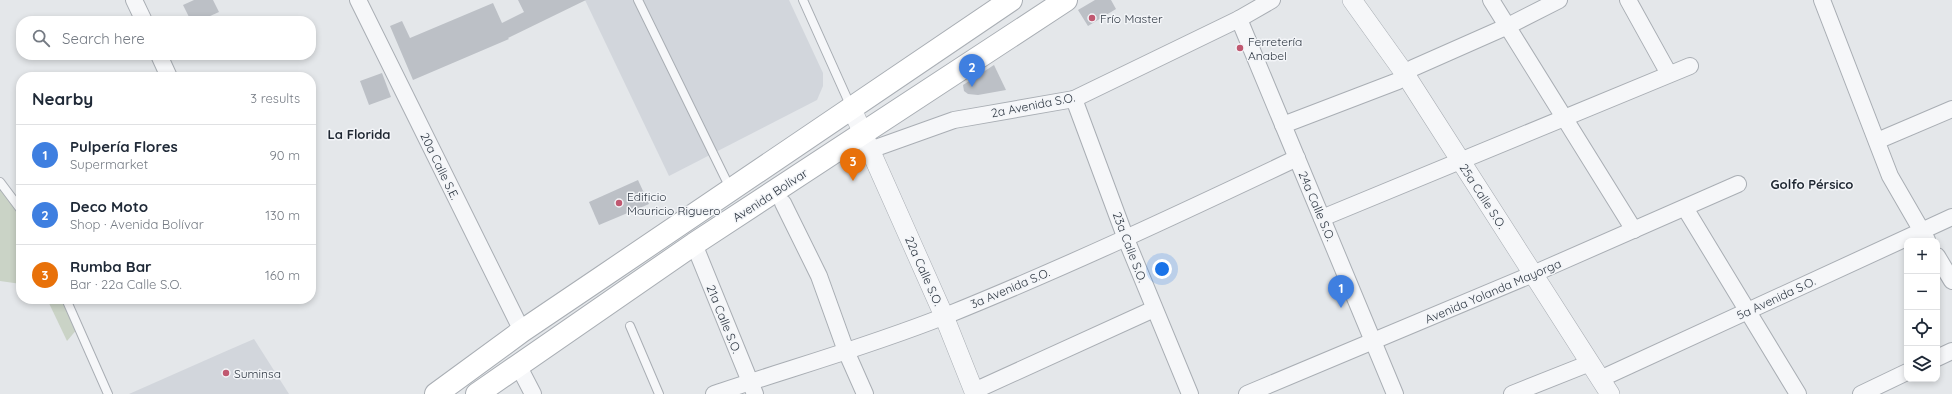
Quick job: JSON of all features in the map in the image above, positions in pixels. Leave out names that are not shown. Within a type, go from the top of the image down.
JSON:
[{"type":"main road","name":"Avenida Bolívar","points":[[436,394],[522,332],[1011,0]]},
{"type":"main road","name":"Avenida Bolívar","points":[[477,394],[694,244],[866,142],[1066,0]]},
{"type":"street","points":[[134,0],[142,16]]},
{"type":"street","name":"20a Calle S.E.","points":[[358,0],[522,332]]},
{"type":"street","name":"2a Avenida S.O.","points":[[866,142],[954,120],[1074,99],[1239,19],[1272,0]]},
{"type":"street","name":"25a Calle S.O.","points":[[1352,0],[1405,74],[1600,379]]},
{"type":"street","points":[[1491,0],[1634,230]]},
{"type":"street","points":[[1283,125],[1398,81],[1413,68],[1508,26],[1559,0]]},
{"type":"street","points":[[1628,0],[1669,74]]},
{"type":"street","points":[[1822,0],[1890,176],[1925,236]]},
{"type":"street","name":"24a Calle S.O.","points":[[1239,19],[1395,394]]},
{"type":"street","points":[[161,60],[167,72]]},
{"type":"street","points":[[1322,218],[1690,66]]},
{"type":"street","name":"23a Calle S.O.","points":[[1074,99],[1126,239],[1190,394]]},
{"type":"street","points":[[852,109],[866,142]]},
{"type":"street","points":[[1876,141],[1952,109]]},
{"type":"street","name":"22a Calle S.O.","points":[[866,142],[944,316],[974,393]]},
{"type":"street","name":"3a Avenida S.O.","points":[[714,394],[752,388],[846,351],[944,316],[1126,239],[1297,158]]},
{"type":"street","name":"Avenida Yolanda Mayorga","points":[[1248,394],[1533,274],[1738,184]]},
{"type":"street","points":[[783,203],[819,276],[846,351],[865,394]]},
{"type":"street","points":[[1685,208],[1749,311],[1798,394]]},
{"type":"street","name":"5a Avenida S.O.","points":[[1512,394],[1600,379],[1749,311],[1925,236],[1952,217]]},
{"type":"street","name":"21a Calle S.O.","points":[[694,244],[752,388]]},
{"type":"street","points":[[1940,261],[1952,281]]},
{"type":"street","points":[[974,393],[1154,309]]},
{"type":"street","points":[[1940,357],[1952,351]]},
{"type":"street","points":[[518,365],[533,394]]},
{"type":"street","points":[[1861,394],[1904,373]]},
{"type":"lane","points":[[638,0],[731,190]]},
{"type":"lane","points":[[803,0],[852,109]]},
{"type":"lane","points":[[0,182],[16,203]]},
{"type":"lane","points":[[68,304],[108,394]]},
{"type":"lane","points":[[630,326],[659,394]]},
{"type":"shaded area","points":[[585,0],[789,0],[823,73],[823,86],[817,100],[669,176]]},
{"type":"shaded area","points":[[0,182],[16,203],[16,283],[0,281]]},
{"type":"shaded area","points":[[49,304],[68,304],[78,328],[67,341]]},
{"type":"shaded area","name":"Suminsa","points":[[254,339],[289,394],[129,394],[224,352]]},
{"type":"building","points":[[194,0],[213,0],[219,12],[210,16],[188,16],[183,5]]},
{"type":"building","points":[[518,0],[586,0],[508,38],[509,39],[413,80],[390,26],[402,21],[410,38],[493,3],[502,23],[524,12]]},
{"type":"building","name":"Frío Master","points":[[1095,0],[1111,0],[1116,9],[1088,26],[1078,10]]},
{"type":"building","points":[[994,65],[1006,90],[978,95],[968,94],[964,91],[963,85]]},
{"type":"building","points":[[382,73],[391,97],[369,105],[360,81]]},
{"type":"building","name":"Edificio Mauricio Riguero","points":[[638,180],[649,204],[599,225],[589,202]]},
{"type":"place","name":"Frío Master","points":[[1092,18]]},
{"type":"place","name":"Ferretería Anabel","points":[[1240,48]]},
{"type":"place","name":"Deco Moto","points":[[972,87]]},
{"type":"place","name":"Rumba Bar","points":[[853,181]]},
{"type":"place","name":"Edificio Mauricio Riguero","points":[[619,203]]},
{"type":"place","name":"Pulpería Flores","points":[[1341,308]]},
{"type":"place","name":"Suminsa","points":[[226,373]]},
{"type":"district","name":"La Florida","points":[[359,134]]},
{"type":"district","name":"Golfo Pérsico","points":[[1812,184]]}]
